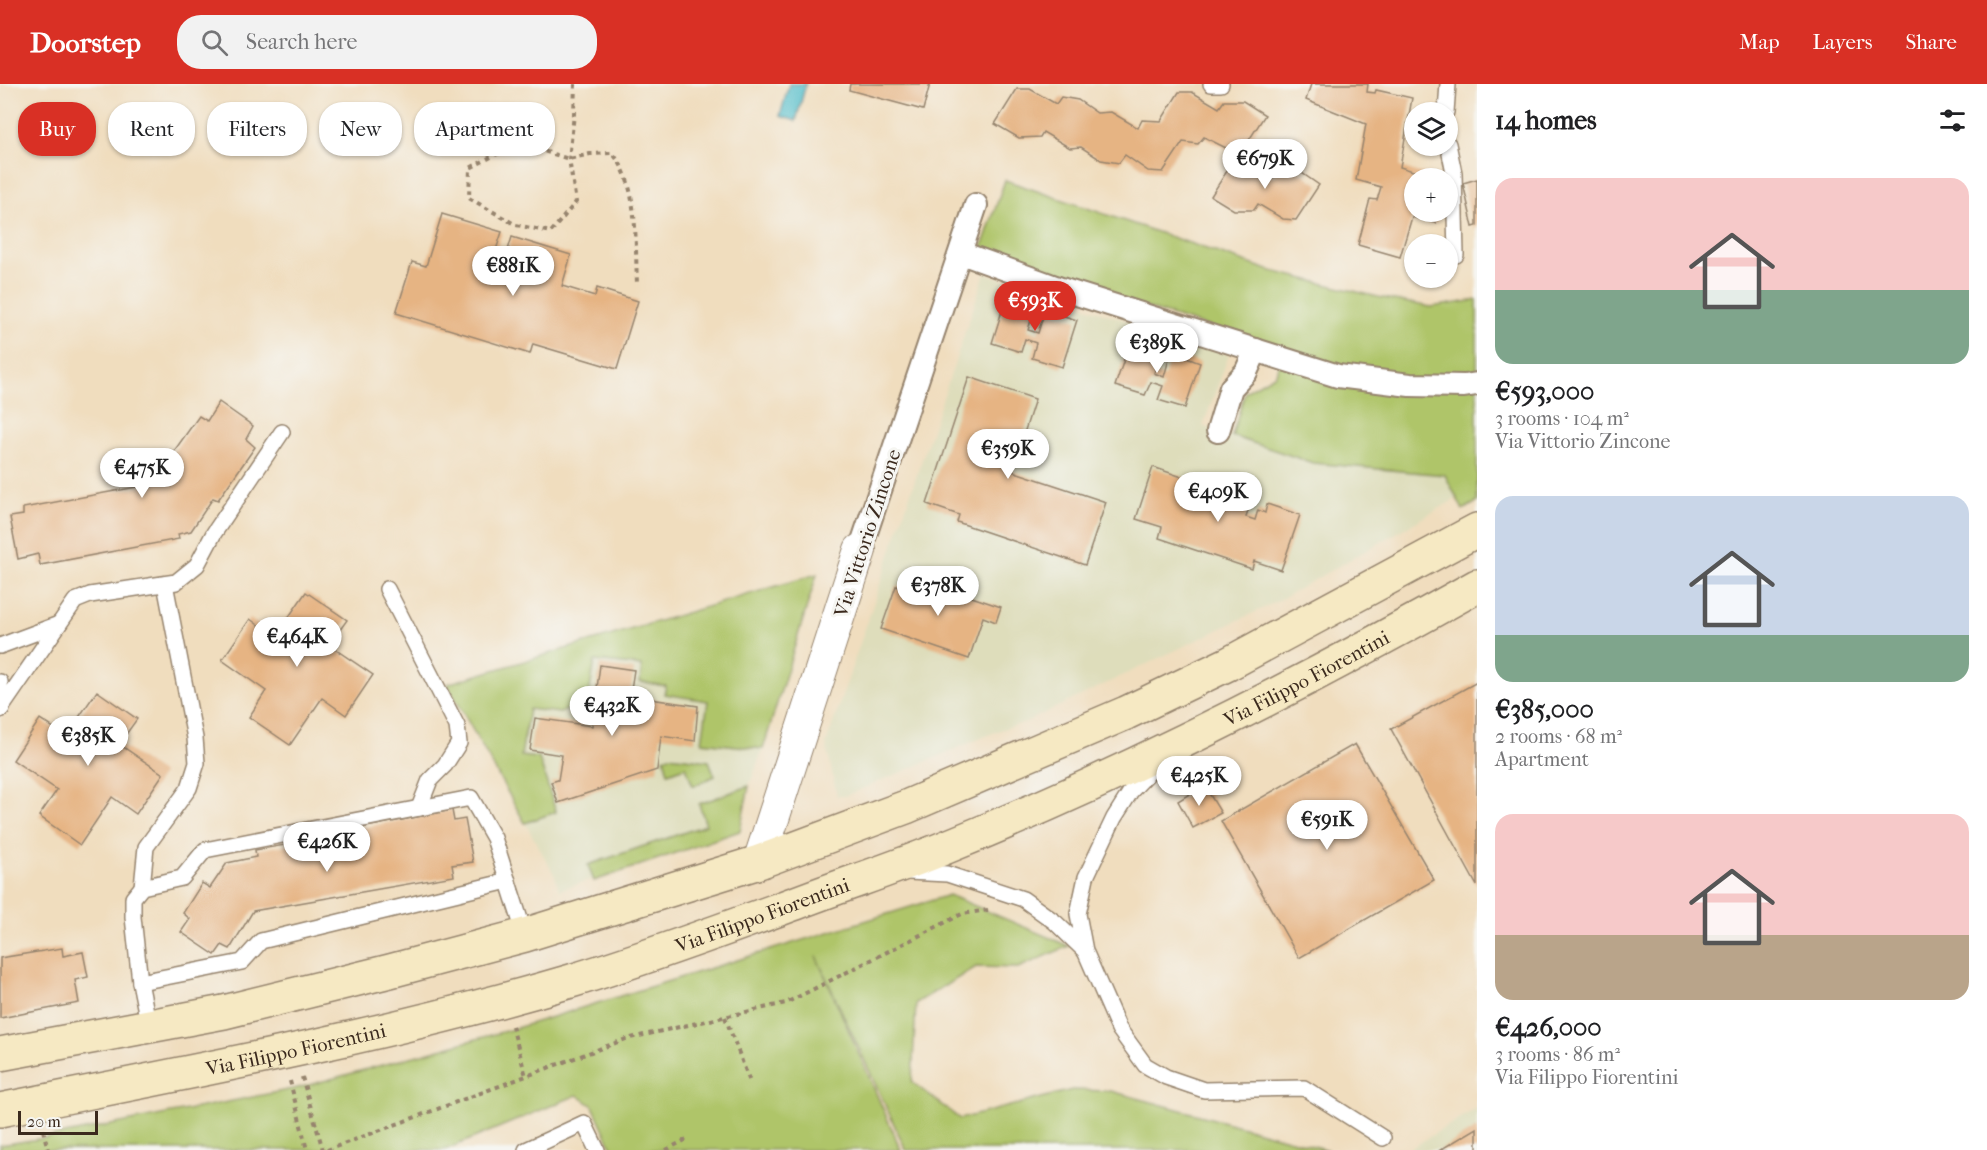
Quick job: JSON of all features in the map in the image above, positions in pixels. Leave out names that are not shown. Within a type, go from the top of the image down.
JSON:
[{"type":"main road","points":[[0,1054],[149,1027],[247,1006],[525,935],[759,862],[865,824],[1126,714],[1238,659],[1477,530]]},
{"type":"main road","name":"Via Filippo Fiorentini","points":[[0,1110],[235,1063],[415,1023],[571,981],[733,926],[944,848],[1173,746],[1247,711],[1477,586]]},
{"type":"street","name":"Via Vittorio Zincone","points":[[759,862],[976,205]]},
{"type":"street","points":[[961,253],[1061,289],[1338,376],[1410,385],[1464,386],[1477,384]]},
{"type":"street","points":[[1218,431],[1231,388],[1246,372],[1256,350]]},
{"type":"lane","points":[[1210,84],[1221,84]]},
{"type":"lane","points":[[1447,102],[1448,84]]},
{"type":"lane","points":[[1450,156],[1454,173],[1455,234]]},
{"type":"lane","points":[[1,709],[75,601],[90,595],[176,582],[197,565],[214,533],[282,432]]},
{"type":"lane","points":[[149,1027],[140,982],[133,898],[142,886],[146,847],[189,788],[197,763],[195,738],[165,584]]},
{"type":"lane","points":[[387,588],[457,726],[459,743],[445,765],[430,780],[419,808]]},
{"type":"lane","points":[[0,646],[59,624]]},
{"type":"lane","points":[[0,682],[1,709]]},
{"type":"lane","points":[[1173,746],[1126,798],[1114,818],[1086,877],[1078,914],[1085,951],[1119,1029],[1145,1065],[1167,1077],[1204,1090],[1304,1088],[1383,1138]]},
{"type":"lane","points":[[142,886],[182,878],[205,850],[471,798],[494,837],[525,935]]},
{"type":"lane","points":[[884,870],[947,874],[1023,899],[1056,922],[1085,951]]},
{"type":"lane","points":[[140,982],[242,962],[261,942],[508,882]]},
{"type":"lane","points":[[526,1150],[584,1122],[597,1150]]},
{"type":"path","points":[[575,84],[569,159],[576,202],[551,232],[516,225],[469,198],[470,168],[518,143],[569,159],[591,154],[612,153],[621,162],[633,202],[637,283]]},
{"type":"path","points":[[302,1077],[325,1150],[626,1039],[786,1003],[962,914],[988,910],[997,891]]},
{"type":"path","points":[[725,1017],[750,1082]]},
{"type":"path","points":[[511,1023],[526,1076]]},
{"type":"path","points":[[290,1080],[307,1150]]},
{"type":"path","points":[[666,1150],[687,1139]]},
{"type":"shaded area","points":[[985,273],[1229,355],[1203,426],[1313,463],[1445,475],[1456,499],[1274,603],[1024,723],[1000,730],[845,796],[837,796],[826,744]]},
{"type":"shaded area","points":[[817,574],[763,749],[749,786],[740,831],[559,890],[555,876],[447,684]]},
{"type":"shaded area","points":[[1477,1108],[1477,1150],[1408,1150]]},
{"type":"green space","points":[[1005,180],[1268,270],[1378,297],[1431,307],[1477,300],[1477,502],[1463,510],[1445,475],[1313,463],[1232,436],[1245,392],[1276,374],[1282,349],[1058,281],[981,250]]},
{"type":"green space","points":[[817,574],[763,749],[702,742],[708,701],[664,694],[666,686],[640,682],[642,666],[595,661],[588,700],[560,713],[529,709],[521,756],[539,758],[556,812],[525,823],[447,684]]},
{"type":"green space","points":[[669,756],[709,761],[715,776],[693,786],[686,767],[668,773],[664,758]]},
{"type":"green space","points":[[749,786],[740,831],[594,881],[588,865],[706,825],[699,804]]},
{"type":"green space","points":[[949,895],[1069,946],[1018,968],[976,967],[916,1003],[912,1082],[960,1119],[1072,1090],[1111,1091],[1328,1150],[906,1150],[816,956],[901,1150],[613,1150],[593,1106],[577,1095],[445,1150],[0,1150],[0,1145],[298,1088],[513,1029]]},
{"type":"water","points":[[789,84],[806,84],[796,121],[780,116]]},
{"type":"building","points":[[850,84],[930,84],[923,110],[849,90]]},
{"type":"building","points":[[1311,84],[1368,84],[1367,92],[1375,93],[1376,90],[1412,98],[1411,102],[1404,102],[1404,144],[1400,167],[1404,168],[1404,222],[1410,222],[1407,234],[1404,234],[1400,257],[1358,245],[1370,199],[1377,200],[1381,187],[1356,180],[1366,124],[1306,100]]},
{"type":"building","points":[[1017,89],[1030,89],[1056,104],[1061,97],[1078,100],[1097,113],[1111,112],[1138,128],[1142,120],[1161,121],[1179,92],[1192,92],[1219,108],[1224,101],[1243,101],[1265,115],[1242,151],[1230,150],[1204,137],[1198,144],[1183,142],[1163,172],[1148,171],[1125,155],[1119,163],[1101,160],[1081,147],[1070,148],[1043,132],[1040,137],[1019,138],[995,124]]},
{"type":"building","points":[[1234,160],[1247,161],[1274,177],[1277,169],[1296,169],[1319,185],[1296,220],[1283,219],[1258,204],[1254,210],[1234,210],[1211,196]]},
{"type":"building","points":[[1477,179],[1477,226],[1473,227],[1463,183]]},
{"type":"building","points":[[442,214],[502,232],[492,262],[503,266],[512,237],[571,255],[562,286],[595,296],[597,288],[638,301],[617,369],[533,344],[530,354],[396,313],[412,262],[426,266]]},
{"type":"building","points":[[1006,298],[1035,307],[1028,330],[1038,333],[1045,310],[1077,320],[1062,367],[1032,358],[1036,343],[1025,339],[1021,352],[992,343]]},
{"type":"building","points":[[1131,339],[1162,350],[1154,373],[1164,377],[1171,352],[1200,363],[1185,408],[1158,400],[1163,386],[1151,382],[1145,395],[1115,386]]},
{"type":"building","points":[[969,377],[1035,399],[1012,471],[1106,502],[1085,565],[957,522],[959,515],[927,504]]},
{"type":"building","points":[[219,402],[253,426],[246,439],[255,447],[218,500],[213,498],[191,531],[178,534],[179,539],[40,565],[38,554],[18,559],[10,517],[23,515],[23,508],[158,483],[161,479],[157,475],[199,416],[207,421]]},
{"type":"building","points":[[1153,467],[1185,478],[1178,500],[1205,508],[1214,481],[1246,492],[1242,504],[1249,506],[1246,517],[1255,520],[1258,510],[1265,513],[1267,504],[1300,515],[1281,570],[1254,561],[1252,569],[1159,538],[1162,527],[1136,519]]},
{"type":"building","points":[[916,578],[1001,607],[996,622],[983,617],[969,659],[881,629],[896,586],[912,591]]},
{"type":"building","points":[[306,592],[347,620],[329,645],[373,675],[346,715],[322,698],[290,745],[249,717],[266,691],[222,660],[250,619],[275,637]]},
{"type":"building","points":[[600,665],[634,670],[630,696],[698,706],[695,741],[661,736],[657,770],[558,803],[551,782],[558,780],[562,755],[530,750],[535,718],[592,726]]},
{"type":"building","points":[[1477,682],[1477,886],[1391,729]]},
{"type":"building","points":[[97,691],[137,719],[119,744],[163,774],[136,814],[112,797],[80,845],[39,816],[57,790],[13,760],[40,719],[66,736]]},
{"type":"building","points":[[1355,744],[1434,880],[1299,958],[1221,821]]},
{"type":"building","points":[[1204,785],[1221,813],[1193,828],[1178,801]]},
{"type":"building","points":[[452,810],[454,821],[465,819],[473,862],[452,865],[454,876],[253,911],[230,949],[222,945],[215,955],[181,932],[190,919],[183,913],[202,883],[210,888],[227,863],[256,857],[255,850],[291,844],[293,852],[333,844],[331,834]]},
{"type":"building","points":[[62,948],[63,956],[83,952],[88,977],[75,980],[79,1003],[0,1018],[0,958]]},
{"type":"building","points":[[1477,1128],[1477,1150],[1440,1150]]}]
